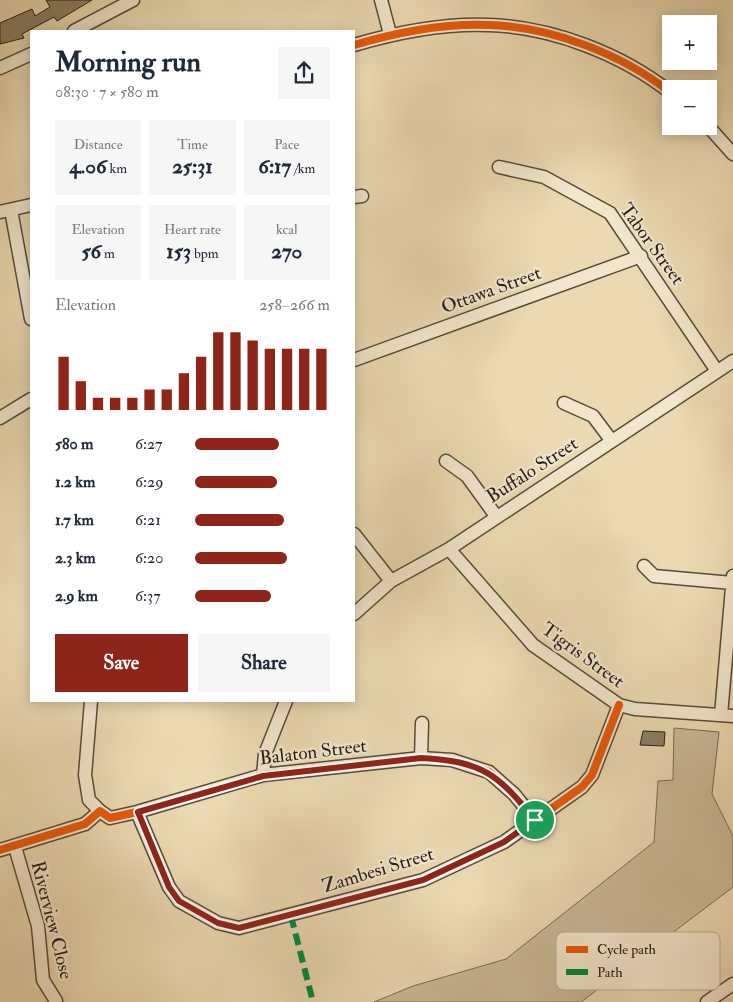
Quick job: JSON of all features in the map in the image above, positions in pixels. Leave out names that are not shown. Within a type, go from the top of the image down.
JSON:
[{"type":"street","points":[[76,30],[133,0]]},
{"type":"street","points":[[381,0],[390,34]]},
{"type":"street","points":[[355,45],[390,34],[444,26],[490,25],[560,37],[597,50],[627,64],[662,87]]},
{"type":"street","points":[[0,68],[30,54]]},
{"type":"street","points":[[716,135],[733,154]]},
{"type":"street","name":"Tabor Street","points":[[499,167],[544,177],[610,213],[641,256],[717,371]]},
{"type":"street","points":[[29,300],[5,211],[30,205]]},
{"type":"street","name":"Ottawa Street","points":[[355,360],[641,256]]},
{"type":"street","name":"Buffalo Street","points":[[355,613],[391,581],[449,549],[496,516],[733,361]]},
{"type":"street","points":[[0,418],[30,400]]},
{"type":"street","points":[[564,403],[593,416],[611,440]]},
{"type":"street","points":[[446,461],[467,476],[496,516]]},
{"type":"street","points":[[355,535],[391,581]]},
{"type":"street","name":"Tigris Street","points":[[449,549],[533,644],[619,705],[635,710],[727,715]]},
{"type":"street","points":[[644,566],[654,576],[732,583]]},
{"type":"street","points":[[727,715],[733,576]]},
{"type":"street","points":[[0,850],[85,824],[100,811],[89,800],[85,775],[91,702]]},
{"type":"street","points":[[263,776],[265,754],[286,702]]},
{"type":"street","name":"Zambesi Street","points":[[138,812],[169,887],[179,901],[199,914],[232,928],[291,916],[423,880],[504,842],[582,787],[592,775],[619,705]]},
{"type":"street","points":[[421,758],[422,724]]},
{"type":"street","name":"Balaton Street","points":[[100,811],[110,818],[138,812],[263,776],[421,758],[452,760],[489,772],[514,794],[535,820]]},
{"type":"street","name":"Riverview Close","points":[[14,847],[38,926],[43,980],[56,1001]]},
{"type":"street","points":[[707,1002],[733,984]]},
{"type":"shaded area","points":[[674,728],[719,732],[712,794],[733,836],[733,887],[674,932],[556,932],[556,990],[597,990],[581,1002],[374,1002],[413,986],[506,959],[654,842],[658,781],[673,780]]},
{"type":"building","points":[[46,0],[92,0],[57,21],[54,17],[22,34],[24,38],[0,44],[0,23],[32,9],[35,16],[50,7]]},
{"type":"building","points":[[643,731],[665,732],[664,746],[640,745]]},
{"type":"marked path","points":[[291,916],[313,1002]]},
{"type":"cycle path","points":[[355,45],[404,32],[454,25],[513,27],[537,31],[585,45],[631,66],[662,86]]},
{"type":"cycle path","points":[[137,812],[169,887],[179,901],[218,923],[239,928],[423,880],[504,842],[582,787],[592,775],[619,705]]},
{"type":"cycle path","points":[[0,850],[85,824],[100,811],[110,818],[137,812],[263,775],[421,758],[452,760],[489,772],[514,794],[535,820]]},
{"type":"route","points":[[421,758],[452,760],[489,772],[514,794],[535,820],[504,842],[423,880],[291,916],[232,928],[199,914],[179,901],[169,887],[138,812],[239,781],[263,776],[421,758]]}]
